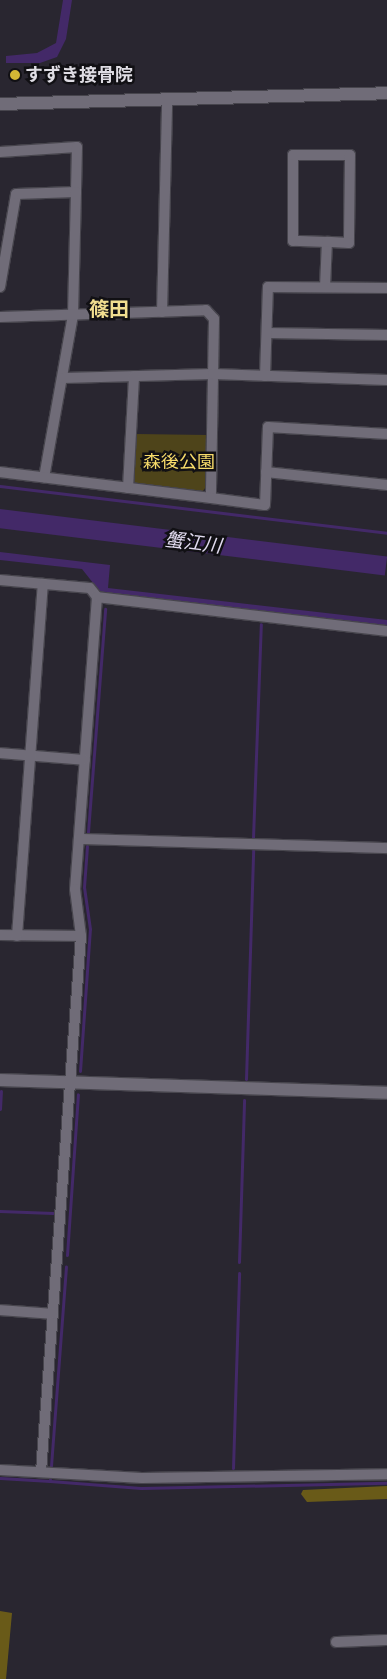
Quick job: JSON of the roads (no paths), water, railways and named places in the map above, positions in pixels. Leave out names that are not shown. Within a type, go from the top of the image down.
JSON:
[{"type":"street","points":[[0,104],[387,93]]},
{"type":"street","points":[[162,312],[167,100]]},
{"type":"street","points":[[0,152],[77,147],[73,315],[44,477]]},
{"type":"street","points":[[293,155],[350,155],[349,243],[327,242],[293,242],[293,155]]},
{"type":"street","points":[[0,287],[16,194],[76,192]]},
{"type":"street","points":[[325,287],[327,242]]},
{"type":"street","points":[[265,376],[268,287],[387,288]]},
{"type":"street","points":[[0,317],[206,310],[214,319],[211,498]]},
{"type":"street","points":[[267,333],[387,336]]},
{"type":"street","points":[[63,378],[213,374],[387,380]]},
{"type":"street","points":[[128,488],[134,376]]},
{"type":"street","points":[[0,472],[265,506],[268,427],[387,434]]},
{"type":"street","points":[[266,472],[387,485]]},
{"type":"street","points":[[0,580],[90,588],[97,597],[75,889],[82,936],[41,1472]]},
{"type":"street","points":[[17,936],[44,584]]},
{"type":"street","points":[[97,597],[387,631]]},
{"type":"street","points":[[0,753],[85,760]]},
{"type":"street","points":[[79,838],[387,848]]},
{"type":"street","points":[[0,935],[82,936]]},
{"type":"street","points":[[0,1080],[387,1093]]},
{"type":"street","points":[[0,1310],[53,1314]]},
{"type":"street","points":[[0,1470],[142,1478],[387,1474]]},
{"type":"street","points":[[336,1642],[387,1640]]},
{"type":"water","points":[[63,0],[72,0],[66,39],[57,57],[40,63],[6,63],[6,56],[37,53],[56,43]]},
{"type":"water","name":"蟹江川","points":[[0,509],[387,557],[385,575],[0,528]]},
{"type":"water","points":[[0,552],[110,565],[108,588],[387,620],[387,626],[101,593],[82,569],[0,560]]},
{"type":"waterway","points":[[0,486],[387,533]]},
{"type":"waterway","points":[[88,832],[105,609]]},
{"type":"waterway","points":[[253,838],[261,624]]},
{"type":"waterway","points":[[80,1071],[90,929],[84,887],[87,846]]},
{"type":"waterway","points":[[246,1079],[253,850]]},
{"type":"waterway","points":[[0,1109],[1,1091]]},
{"type":"waterway","points":[[67,1255],[78,1094]]},
{"type":"waterway","points":[[239,1262],[244,1100]]},
{"type":"waterway","points":[[0,1211],[53,1213]]},
{"type":"waterway","points":[[51,1466],[66,1267]]},
{"type":"waterway","points":[[233,1468],[239,1273]]},
{"type":"waterway","points":[[0,1478],[50,1481]]},
{"type":"waterway","points":[[50,1479],[50,1481],[141,1488],[387,1483]]},
{"type":"place","name":"すずき接骨院","points":[[15,75]]},
{"type":"district","name":"篠田","points":[[109,309]]},
{"type":"park label","name":"森後公園","points":[[179,462]]}]
